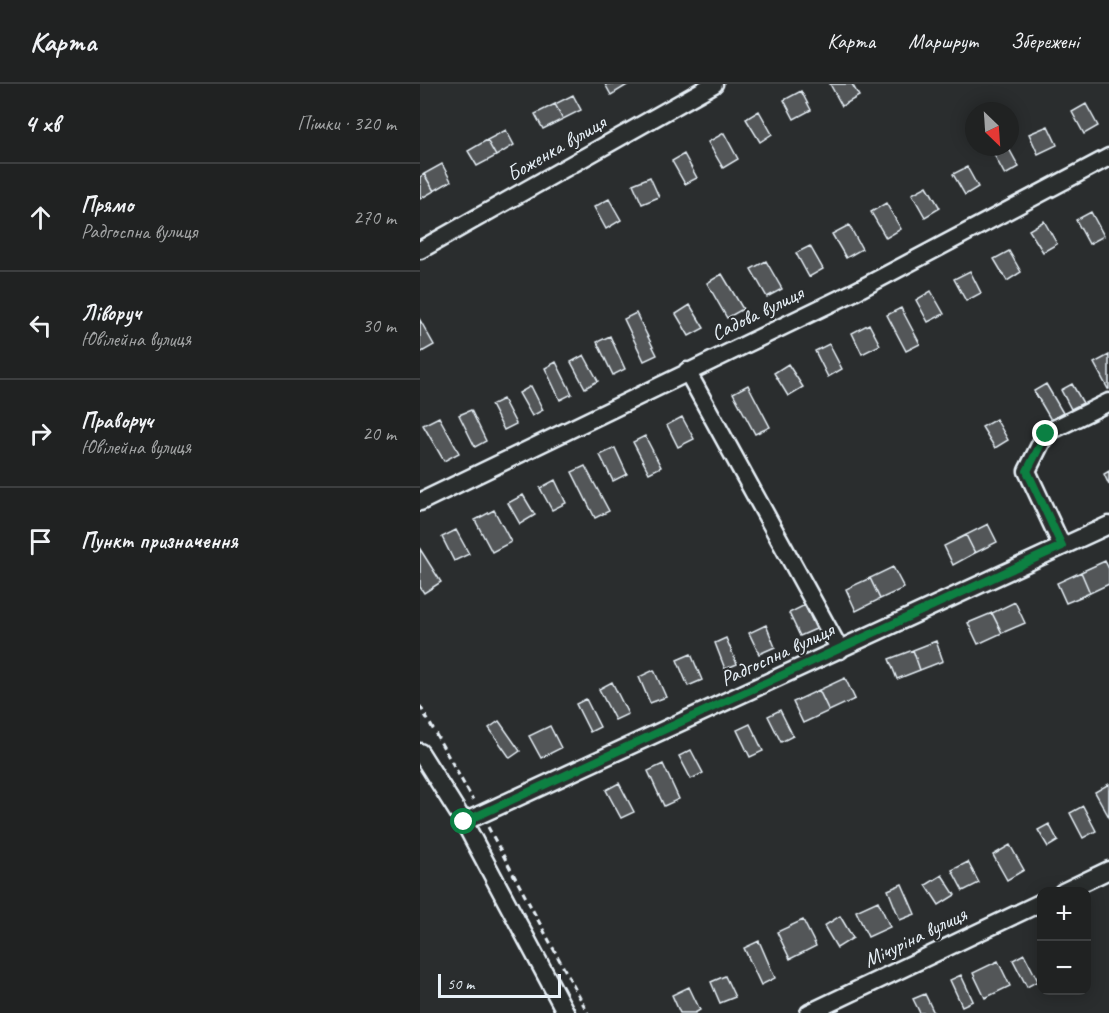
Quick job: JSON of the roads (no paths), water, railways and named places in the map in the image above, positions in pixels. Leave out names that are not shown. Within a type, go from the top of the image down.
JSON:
[{"type":"street","name":"Боженка вулиця","points":[[420,250],[714,84]]},
{"type":"street","name":"Садова вулиця","points":[[420,502],[856,291],[1109,157]]},
{"type":"street","points":[[687,371],[840,650]]},
{"type":"street","points":[[1062,546],[1027,471],[1046,434],[1109,402]]},
{"type":"street","name":"Радгоспна вулиця","points":[[464,822],[1109,525]]},
{"type":"street","points":[[420,752],[464,822],[566,1013]]},
{"type":"street","points":[[1072,887],[1109,870]]},
{"type":"street","name":"Мічуріна вулиця","points":[[809,1013],[1037,904]]}]
